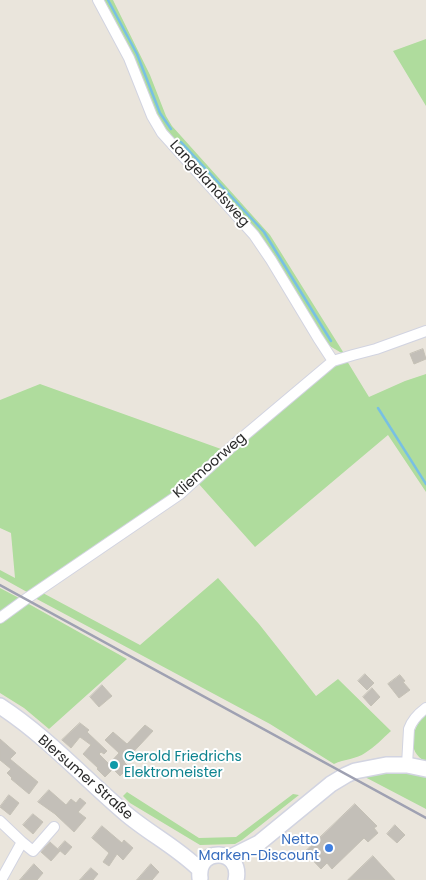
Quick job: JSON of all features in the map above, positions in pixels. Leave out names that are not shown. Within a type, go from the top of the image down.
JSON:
[{"type":"main road","name":"Blersumer Straße","points":[[0,706],[41,738],[134,820],[154,836],[173,846],[202,870]]},
{"type":"main road","points":[[202,870],[211,856],[217,854],[224,855],[234,869],[248,857],[259,842],[339,778],[355,771],[386,764],[407,764],[426,769]]},
{"type":"street","name":"Langelandsweg","points":[[98,0],[129,58],[152,116],[162,133],[254,235],[333,362]]},
{"type":"street","name":"Kliemoorweg","points":[[0,618],[180,494],[238,441],[333,362],[426,331]]},
{"type":"street","points":[[407,764],[410,725],[414,718],[426,708]]},
{"type":"street","points":[[0,821],[33,851],[54,827]]},
{"type":"street","points":[[1,880],[22,842]]},
{"type":"green space","points":[[103,0],[113,0],[150,75],[166,116],[172,126],[270,235],[345,355],[328,345],[275,256],[260,235],[166,129],[156,114]]},
{"type":"green space","points":[[426,39],[426,106],[393,51]]},
{"type":"green space","points":[[347,361],[369,397],[426,374],[426,492],[388,435],[255,547],[198,483],[240,445],[334,367]]},
{"type":"green space","points":[[40,384],[221,449],[174,492],[27,592],[0,577],[0,570],[15,578],[11,533],[0,528],[0,400]]},
{"type":"green space","points":[[218,578],[259,624],[316,696],[338,679],[391,731],[362,755],[334,764],[270,724],[33,597],[41,592],[140,645]]},
{"type":"green space","points":[[0,588],[19,598],[0,613]]},
{"type":"green space","points":[[27,603],[127,659],[49,729],[24,708],[0,693],[0,624]]},
{"type":"green space","points":[[426,714],[426,762],[415,752],[413,739],[417,725]]},
{"type":"green space","points":[[399,771],[426,776],[426,809],[363,776]]},
{"type":"green space","points":[[127,792],[199,838],[236,837],[293,794],[299,795],[235,844],[200,845],[130,803],[123,796]]},
{"type":"building","points":[[423,349],[426,359],[414,364],[410,354]]},
{"type":"building","points":[[365,674],[374,683],[367,690],[358,681]]},
{"type":"building","points":[[400,675],[410,690],[399,698],[388,684]]},
{"type":"building","points":[[102,685],[112,696],[99,707],[90,697]]},
{"type":"building","points":[[372,688],[380,697],[371,706],[363,697]]},
{"type":"building","points":[[80,723],[89,730],[87,732],[107,751],[104,754],[101,752],[99,754],[109,764],[119,753],[105,740],[113,732],[127,744],[145,725],[153,731],[124,762],[129,767],[120,776],[113,769],[105,777],[83,754],[91,745],[80,737],[71,748],[62,740]]},
{"type":"building","points":[[0,739],[16,753],[10,759],[38,782],[29,794],[11,779],[7,773],[11,769],[0,760]]},
{"type":"building","points":[[49,790],[66,805],[71,799],[76,803],[80,798],[86,803],[78,812],[86,818],[74,832],[55,814],[38,802]]},
{"type":"building","points":[[9,795],[19,803],[10,815],[0,807]]},
{"type":"building","points":[[355,804],[377,826],[374,828],[378,833],[368,842],[364,838],[332,869],[327,863],[321,869],[305,852]]},
{"type":"building","points":[[33,814],[43,822],[33,834],[23,825]]},
{"type":"building","points":[[395,825],[405,835],[397,843],[387,834]]},
{"type":"building","points":[[102,826],[122,843],[124,840],[133,848],[123,860],[117,854],[109,866],[103,862],[109,853],[92,838]]},
{"type":"building","points":[[65,841],[72,847],[65,855],[58,849]]},
{"type":"building","points":[[50,842],[60,851],[51,861],[41,852]]},
{"type":"building","points":[[373,856],[395,880],[348,880]]},
{"type":"building","points":[[34,864],[43,873],[37,880],[20,880]]},
{"type":"building","points":[[151,864],[159,872],[152,880],[137,880]]},
{"type":"building","points":[[91,868],[98,874],[93,880],[80,880]]},
{"type":"waterway","points":[[108,0],[137,54],[160,113],[171,129]]},
{"type":"waterway","points":[[181,142],[264,232],[331,341]]},
{"type":"waterway","points":[[378,408],[426,484]]},
{"type":"railway","points":[[0,585],[426,818]]},
{"type":"place","name":"Gerold Friedrichs Elektromeister","points":[[114,765]]},
{"type":"place","name":"Netto Marken-Discount","points":[[329,848]]}]
